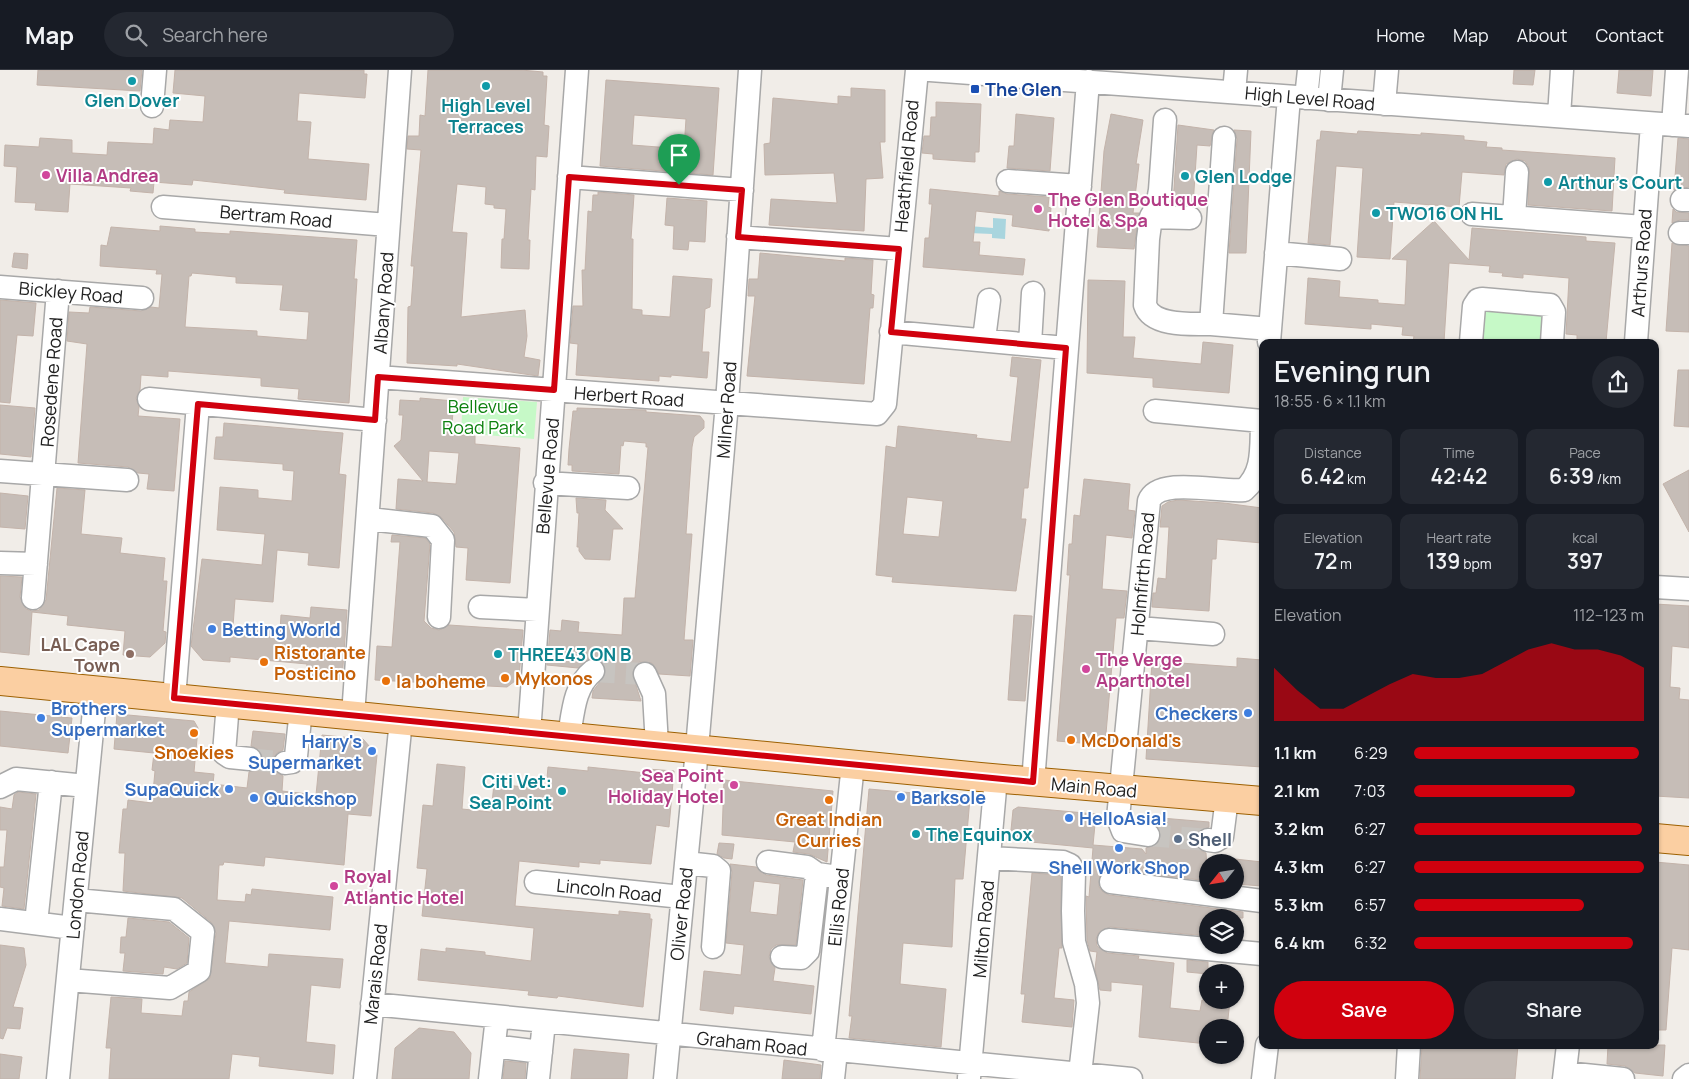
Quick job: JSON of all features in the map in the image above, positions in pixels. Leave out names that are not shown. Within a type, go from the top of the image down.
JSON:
[{"type":"main road","name":"Main Road","points":[[0,681],[1033,782],[1259,802]]},
{"type":"main road","points":[[1659,838],[1689,840]]},
{"type":"street","points":[[152,106],[155,70]]},
{"type":"street","name":"Albany Road","points":[[353,715],[369,519],[400,70]]},
{"type":"street","name":"Bellevue Road","points":[[528,732],[576,70]]},
{"type":"street","name":"Milner Road","points":[[697,749],[727,403],[750,70]]},
{"type":"street","name":"Heathfield Road","points":[[881,411],[885,404],[917,70]]},
{"type":"street","name":"High Level Road","points":[[930,70],[1076,77],[1235,81],[1298,97],[1671,125]]},
{"type":"street","points":[[1166,120],[1160,190],[1157,207],[1151,216],[1145,305],[1147,311],[1155,318],[1164,320],[1211,324],[1270,336],[1276,253],[1298,97],[1309,70]]},
{"type":"street","points":[[1330,100],[1332,70]]},
{"type":"street","points":[[1384,104],[1387,70]]},
{"type":"street","points":[[1559,116],[1562,70]]},
{"type":"street","name":"Arthurs Road","points":[[1636,339],[1644,227],[1671,125],[1677,70]]},
{"type":"street","points":[[1033,782],[1080,186],[1076,77]]},
{"type":"street","points":[[1211,324],[1224,138]]},
{"type":"street","points":[[1514,217],[1517,172]]},
{"type":"street","points":[[569,177],[742,190]]},
{"type":"street","points":[[1008,181],[1080,186]]},
{"type":"street","name":"Bertram Road","points":[[163,207],[388,225]]},
{"type":"street","points":[[1472,214],[1644,227]]},
{"type":"street","points":[[1151,216],[1190,218]]},
{"type":"street","points":[[738,237],[899,249]]},
{"type":"street","points":[[1276,253],[1340,259]]},
{"type":"street","name":"Bickley Road","points":[[0,286],[142,298]]},
{"type":"street","name":"Rosedene Road","points":[[33,598],[58,291]]},
{"type":"street","points":[[1030,344],[1033,293]]},
{"type":"street","points":[[1471,339],[1474,306],[1478,300],[1482,299],[1550,305],[1554,312],[1552,339]]},
{"type":"street","points":[[984,339],[989,300]]},
{"type":"street","points":[[891,332],[1066,348]]},
{"type":"street","name":"Herbert Road","points":[[378,377],[872,414],[881,411]]},
{"type":"street","points":[[149,399],[375,420]]},
{"type":"street","points":[[174,698],[198,404]]},
{"type":"street","points":[[1155,411],[1259,422]]},
{"type":"street","name":"Holmfirth Road","points":[[1148,835],[1123,831],[1118,818],[1138,628],[1148,507],[1152,496],[1169,486],[1234,491],[1244,490],[1252,483],[1258,472],[1259,460]]},
{"type":"street","points":[[0,471],[127,480]]},
{"type":"street","points":[[545,483],[628,488]]},
{"type":"street","points":[[369,519],[432,526],[438,531],[443,540],[439,617]]},
{"type":"street","points":[[0,563],[36,564]]},
{"type":"street","points":[[1659,587],[1689,589]]},
{"type":"street","points":[[480,607],[537,610]]},
{"type":"street","points":[[1138,628],[1213,634]]},
{"type":"street","points":[[569,736],[577,695],[583,681],[593,671]]},
{"type":"street","points":[[645,674],[654,694],[657,745]]},
{"type":"street","name":"London Road","points":[[58,1079],[96,690]]},
{"type":"street","points":[[228,703],[224,753],[230,757],[250,759]]},
{"type":"street","points":[[285,763],[292,762],[296,756],[300,710]]},
{"type":"street","name":"Marais Road","points":[[365,1079],[401,720]]},
{"type":"street","name":"Oliver Road","points":[[665,1079],[697,749]]},
{"type":"street","name":"Ellis Road","points":[[833,1079],[830,1051],[841,877],[853,764]]},
{"type":"street","name":"Milton Road","points":[[970,1072],[996,778]]},
{"type":"street","points":[[0,787],[16,779],[86,786]]},
{"type":"street","points":[[36,923],[51,782]]},
{"type":"street","points":[[1208,840],[1216,842],[1222,837],[1227,798]]},
{"type":"street","points":[[989,858],[1063,862],[1070,865],[1074,872],[1074,942],[1086,984],[1088,1003],[1080,1074]]},
{"type":"street","points":[[768,862],[810,868],[817,874],[841,877]]},
{"type":"street","points":[[686,863],[713,866],[719,871],[712,947]]},
{"type":"street","points":[[782,957],[801,958],[808,951],[817,874]]},
{"type":"street","name":"Lincoln Road","points":[[536,882],[682,898]]},
{"type":"street","points":[[1111,882],[1259,902]]},
{"type":"street","points":[[68,980],[167,989],[194,976],[201,965],[203,932],[177,910],[76,900]]},
{"type":"street","points":[[0,919],[73,928]]},
{"type":"street","points":[[1109,940],[1259,954]]},
{"type":"street","name":"Graham Road","points":[[372,1004],[830,1051],[970,1072],[1080,1074],[1131,1079]]},
{"type":"street","points":[[490,1079],[497,1017]]},
{"type":"street","points":[[538,1079],[544,1022]]},
{"type":"street","points":[[494,1046],[541,1052]]},
{"type":"street","points":[[1263,1079],[1267,1049]]},
{"type":"street","points":[[1407,1079],[1409,1049]]},
{"type":"street","points":[[1568,1049],[1565,1076],[1623,1079]]},
{"type":"street","points":[[1684,1079],[1689,1075]]},
{"type":"green space","points":[[1483,308],[1545,313],[1544,339],[1479,339]]},
{"type":"green space","name":"Bellevue Road Park","points":[[463,397],[537,402],[534,439],[461,433]]},
{"type":"water","points":[[993,218],[1006,219],[1005,239],[992,238],[992,234],[969,233],[969,226],[993,228]]},
{"type":"building","points":[[38,70],[142,70],[140,91],[37,85]]},
{"type":"building","points":[[175,70],[364,70],[364,74],[367,74],[365,98],[299,93],[297,121],[311,122],[308,159],[369,164],[366,200],[284,193],[285,190],[193,180],[192,185],[154,182],[153,193],[130,191],[131,188],[70,184],[68,212],[35,210],[36,203],[15,202],[17,167],[4,166],[5,145],[39,147],[40,138],[72,140],[72,153],[107,155],[108,142],[153,144],[154,128],[169,130],[170,120],[203,122],[205,96],[173,93]]},
{"type":"building","points":[[428,70],[521,70],[543,72],[543,76],[547,76],[544,125],[549,126],[547,157],[536,156],[535,190],[531,189],[528,240],[530,240],[529,269],[501,268],[506,209],[494,208],[494,205],[485,204],[486,187],[457,184],[452,232],[467,233],[461,317],[525,310],[527,336],[524,357],[540,360],[538,376],[457,364],[457,366],[407,363],[408,307],[411,306],[414,266],[411,266],[421,150],[407,149],[408,136],[419,136],[420,115],[425,116]]},
{"type":"building","points":[[1514,70],[1535,70],[1533,85],[1513,84]]},
{"type":"building","points":[[1619,70],[1653,70],[1651,96],[1617,93]]},
{"type":"building","points":[[606,80],[719,88],[713,175],[600,166]],"holes":[[[634,115],[686,119],[684,149],[632,145]]]},
{"type":"building","points":[[851,88],[885,90],[885,142],[880,142],[883,178],[866,179],[864,231],[769,225],[771,199],[837,203],[834,173],[765,175],[764,144],[770,143],[773,98],[838,104],[838,96],[851,97]]},
{"type":"building","points":[[936,102],[981,104],[979,152],[975,152],[975,162],[933,159],[933,154],[922,153],[924,136],[930,136],[931,117],[936,117]]},
{"type":"building","points":[[1016,114],[1054,118],[1050,171],[1007,168],[1009,146],[1014,146]]},
{"type":"building","points":[[1111,114],[1143,120],[1136,164],[1139,164],[1133,213],[1139,213],[1134,249],[1097,247],[1104,151]]},
{"type":"building","name":"Glen Lodge","points":[[1178,125],[1214,130],[1210,146],[1197,145],[1193,206],[1173,204]]},
{"type":"building","points":[[1234,130],[1251,131],[1246,253],[1229,253],[1237,139]]},
{"type":"building","points":[[1321,131],[1357,134],[1358,131],[1464,136],[1464,140],[1487,142],[1486,147],[1502,148],[1502,150],[1615,158],[1612,211],[1528,205],[1529,167],[1525,161],[1517,159],[1506,164],[1504,175],[1462,172],[1459,207],[1394,202],[1390,259],[1357,257],[1363,168],[1336,166],[1330,245],[1308,243],[1317,140],[1320,140]]},
{"type":"building","points":[[1678,138],[1689,139],[1689,187],[1674,190]]},
{"type":"building","points":[[930,189],[999,196],[999,191],[1007,194],[1049,197],[1048,207],[1051,208],[1049,231],[1012,226],[1013,215],[976,211],[973,242],[980,242],[979,255],[1025,259],[1023,275],[923,267],[925,238],[929,238],[932,204],[929,204]]},
{"type":"building","points":[[598,192],[634,195],[631,239],[633,239],[632,309],[642,310],[642,315],[670,317],[673,276],[712,279],[710,307],[705,309],[702,352],[709,352],[707,378],[671,375],[671,377],[659,376],[659,381],[576,375],[578,344],[570,343],[573,306],[583,306],[582,270],[585,270],[588,211],[592,212],[593,195],[598,195]]},
{"type":"building","points":[[667,198],[707,201],[705,242],[689,241],[688,250],[673,249],[674,226],[665,225]]},
{"type":"building","points":[[1673,209],[1676,212],[1689,213],[1689,220],[1680,220],[1672,223]]},
{"type":"building","points":[[1434,221],[1469,260],[1472,228],[1586,237],[1586,241],[1615,243],[1606,339],[1577,339],[1577,335],[1566,334],[1569,278],[1523,274],[1523,278],[1502,276],[1503,273],[1489,272],[1490,266],[1449,263],[1444,339],[1414,339],[1414,336],[1402,335],[1403,327],[1371,324],[1371,329],[1305,324],[1308,278],[1340,281],[1339,297],[1378,300],[1378,303],[1405,305],[1407,260],[1392,259]]},
{"type":"building","points":[[160,226],[195,229],[195,232],[230,234],[230,231],[357,240],[354,279],[357,279],[349,403],[298,399],[299,389],[261,386],[261,378],[168,371],[168,377],[141,375],[140,390],[136,398],[139,407],[138,416],[180,419],[174,491],[147,489],[149,474],[138,473],[128,467],[78,463],[87,344],[67,341],[69,312],[89,313],[90,307],[141,311],[151,307],[159,308],[162,274],[156,274],[157,270],[100,266],[101,245],[107,246],[111,227],[160,231]],"holes":[[[192,273],[236,277],[236,283],[283,285],[280,310],[309,312],[307,340],[257,336],[257,331],[185,327],[189,276]]]},
{"type":"building","points":[[1672,243],[1689,246],[1689,332],[1666,331]]},
{"type":"building","points":[[14,253],[28,254],[27,269],[12,267]]},
{"type":"building","points":[[760,253],[845,261],[845,258],[873,260],[871,294],[874,295],[873,308],[870,308],[864,384],[747,376],[755,296],[748,296],[749,279],[758,279]]},
{"type":"building","points":[[1088,280],[1125,281],[1123,337],[1135,337],[1133,358],[1201,364],[1203,342],[1233,345],[1229,393],[1153,387],[1153,378],[1087,373]]},
{"type":"building","points":[[0,300],[36,303],[33,336],[17,335],[10,403],[0,402]]},
{"type":"building","points":[[1012,357],[1041,360],[1028,488],[1024,488],[1021,519],[1026,519],[1016,591],[892,582],[893,577],[876,575],[886,446],[896,448],[898,426],[977,435],[976,438],[1011,442],[1018,377],[1010,376]],"holes":[[[907,497],[943,501],[939,537],[903,534]]]},
{"type":"building","points":[[1678,370],[1689,370],[1689,427],[1674,426]]},
{"type":"building","points":[[420,398],[454,401],[451,434],[475,436],[475,444],[520,448],[510,583],[466,580],[468,548],[456,547],[454,532],[442,518],[433,513],[396,509],[398,479],[423,481],[394,446],[401,440],[403,415],[399,415],[400,400],[420,401]],"holes":[[[429,451],[459,453],[456,484],[427,482]]]},
{"type":"building","points":[[0,405],[35,408],[31,457],[0,454]]},
{"type":"building","points":[[577,408],[646,410],[646,412],[700,416],[704,421],[704,428],[694,437],[692,447],[686,534],[692,534],[684,640],[693,640],[690,676],[659,674],[652,663],[639,662],[632,673],[641,701],[592,698],[593,691],[606,674],[603,662],[594,658],[594,655],[578,668],[547,665],[550,630],[561,631],[562,620],[579,622],[578,632],[622,635],[624,598],[635,598],[648,447],[646,447],[646,443],[624,441],[623,446],[621,445],[619,474],[572,471],[572,465],[568,465],[569,449],[573,411],[577,411]]},
{"type":"building","points":[[224,423],[343,433],[339,474],[346,475],[339,568],[308,565],[309,553],[277,550],[273,602],[235,599],[233,626],[280,631],[281,615],[310,618],[311,607],[347,610],[342,680],[306,677],[307,664],[230,657],[230,662],[203,660],[191,646],[202,559],[262,565],[265,534],[217,530],[220,487],[258,490],[258,498],[292,501],[294,471],[283,470],[283,464],[214,459],[216,437],[223,437]]},
{"type":"building","points":[[1689,470],[1689,532],[1663,484]]},
{"type":"building","points":[[1084,479],[1130,484],[1128,510],[1135,511],[1132,538],[1106,535],[1102,589],[1127,591],[1124,618],[1116,618],[1105,745],[1057,741],[1070,575],[1067,575],[1069,544],[1072,544],[1074,515],[1080,516]]},
{"type":"building","points":[[57,488],[85,490],[81,534],[122,538],[120,553],[165,558],[163,581],[167,581],[163,631],[166,632],[165,643],[150,657],[123,655],[125,631],[67,625],[68,616],[32,612],[29,655],[0,652],[0,576],[22,577],[20,597],[26,609],[32,611],[39,610],[46,600]]},
{"type":"building","points":[[0,493],[28,496],[25,529],[0,527]]},
{"type":"building","points":[[576,498],[606,500],[605,510],[623,529],[613,529],[610,560],[585,559],[579,551],[579,547],[577,547],[579,513],[577,513]]},
{"type":"building","points":[[1178,500],[1259,508],[1259,543],[1217,539],[1216,559],[1212,559],[1209,611],[1152,607],[1153,593],[1156,593],[1158,578],[1166,579],[1169,527],[1160,527],[1162,506],[1168,502]]},
{"type":"building","points":[[392,535],[425,538],[430,544],[424,621],[431,628],[439,630],[449,625],[523,630],[519,678],[507,687],[375,680],[377,646],[392,647],[400,542],[391,542]]},
{"type":"building","points":[[1659,604],[1689,606],[1689,648],[1672,646],[1670,687],[1680,688],[1679,699],[1689,700],[1689,798],[1659,796]]},
{"type":"building","points":[[1014,615],[1032,616],[1025,701],[1008,700]]},
{"type":"building","points":[[1237,658],[1259,660],[1259,767],[1146,759],[1152,661],[1237,667]]},
{"type":"building","points":[[0,711],[72,718],[68,753],[0,746]]},
{"type":"building","points":[[117,714],[194,721],[198,728],[194,772],[214,774],[213,784],[247,788],[249,772],[260,767],[263,760],[258,749],[251,746],[253,731],[285,734],[283,750],[277,753],[272,764],[275,771],[283,776],[282,791],[316,795],[322,735],[363,739],[377,755],[371,816],[348,814],[344,865],[265,857],[264,866],[224,862],[223,865],[219,865],[217,900],[245,902],[246,894],[251,895],[252,889],[333,897],[330,930],[229,921],[225,963],[268,967],[269,954],[343,959],[340,988],[311,985],[306,1042],[335,1045],[333,1074],[259,1066],[260,1057],[232,1054],[229,1079],[109,1079],[111,1048],[106,1048],[111,997],[142,999],[141,1013],[182,1016],[184,1001],[188,1001],[189,992],[210,978],[216,933],[211,922],[182,898],[123,891],[125,853],[119,853],[123,809],[127,809],[128,800],[152,803],[155,771],[152,770],[154,753],[114,749]]},
{"type":"building","points":[[437,764],[465,767],[462,809],[491,812],[494,784],[546,789],[548,767],[588,771],[588,767],[646,773],[647,769],[674,771],[669,827],[656,825],[651,864],[600,860],[600,864],[579,862],[579,867],[519,861],[515,906],[619,915],[619,911],[650,914],[650,919],[652,919],[643,1007],[558,996],[557,998],[528,995],[529,991],[418,980],[421,949],[446,952],[446,948],[485,952],[485,955],[531,961],[534,928],[422,916],[427,869],[417,868],[423,805],[433,806]]},
{"type":"building","points":[[724,780],[833,791],[827,862],[809,854],[793,852],[795,842],[722,835]]},
{"type":"building","points":[[869,789],[970,798],[963,879],[955,879],[952,947],[903,943],[900,984],[946,989],[941,1047],[849,1038],[852,1016],[849,1016]]},
{"type":"building","points":[[18,792],[36,794],[24,909],[2,906],[4,888],[0,887],[0,867],[4,867],[7,830],[0,830],[0,807],[12,809],[14,795]]},
{"type":"building","points":[[1018,807],[1096,814],[1093,845],[1142,849],[1146,854],[1146,848],[1158,844],[1161,837],[1157,825],[1149,822],[1149,817],[1209,822],[1209,827],[1198,832],[1195,839],[1200,850],[1206,853],[1199,854],[1199,880],[1112,869],[1105,870],[1100,874],[1099,887],[1109,895],[1219,909],[1199,909],[1199,935],[1110,927],[1099,932],[1096,939],[1097,946],[1107,953],[1139,956],[1138,959],[1174,963],[1170,1008],[1200,1011],[1200,1009],[1229,1009],[1228,1019],[1199,1019],[1199,1043],[1139,1037],[1143,985],[1111,982],[1111,991],[1100,990],[1095,969],[1097,952],[1090,951],[1087,940],[1086,896],[1089,897],[1093,848],[1010,840],[1013,810]]},
{"type":"building","points":[[719,843],[734,844],[732,859],[724,858],[717,854]]},
{"type":"building","points":[[1244,860],[1259,862],[1259,886],[1244,885]]},
{"type":"building","points":[[1659,862],[1689,865],[1689,950],[1672,948],[1666,1030],[1659,1030]]},
{"type":"building","points":[[730,864],[756,867],[766,875],[803,880],[796,945],[776,945],[771,949],[769,957],[775,968],[773,981],[814,986],[811,1014],[734,1006],[733,1014],[700,1010],[704,971],[741,975],[744,945],[726,943],[732,872]],"holes":[[[754,881],[780,884],[777,915],[750,912]]]},
{"type":"building","points":[[1032,873],[1061,875],[1062,948],[1059,948],[1054,998],[1074,1000],[1072,1027],[1022,1022],[1025,994],[1021,994]]},
{"type":"building","points":[[128,918],[169,922],[189,938],[187,963],[177,969],[164,967],[163,974],[123,971],[125,953],[120,953],[121,937],[126,937]]},
{"type":"building","points":[[0,945],[24,948],[26,965],[13,1007],[23,1008],[20,1029],[7,1028],[3,1039],[0,1038]]},
{"type":"building","points":[[1187,960],[1208,962],[1208,964],[1199,964],[1199,973],[1187,972]]},
{"type":"building","points":[[419,1028],[454,1032],[471,1053],[469,1079],[392,1079],[395,1048]]},
{"type":"building","points":[[1659,1045],[1665,1045],[1663,1076],[1635,1073],[1625,1066],[1607,1064],[1608,1049],[1659,1049]]},
{"type":"building","points":[[574,1049],[629,1054],[627,1079],[571,1079]]},
{"type":"building","points":[[1422,1049],[1518,1049],[1515,1079],[1420,1079]]},
{"type":"building","points":[[0,1054],[22,1057],[19,1079],[0,1079]]},
{"type":"building","points":[[784,1060],[821,1065],[820,1079],[782,1079]]},
{"type":"building","points":[[505,1061],[526,1063],[525,1079],[503,1079]]},
{"type":"tunnel","points":[[593,671],[645,674]]},
{"type":"tunnel","points":[[250,759],[285,763]]},
{"type":"tunnel","points":[[1148,835],[1208,840]]},
{"type":"place","name":"Glen Dover","points":[[132,81]]},
{"type":"place","name":"High Level Terraces","points":[[486,86]]},
{"type":"place","name":"The Glen","points":[[975,89]]},
{"type":"place","name":"Villa Andrea","points":[[46,175]]},
{"type":"place","name":"Glen Lodge","points":[[1185,176]]},
{"type":"place","name":"Arthur's Court","points":[[1548,182]]},
{"type":"place","name":"The Glen Boutique Hotel & Spa","points":[[1038,209]]},
{"type":"place","name":"TWO16 ON HL","points":[[1376,213]]},
{"type":"place","name":"Betting World","points":[[212,629]]},
{"type":"place","name":"LAL Cape Town","points":[[130,654]]},
{"type":"place","name":"THREE43 ON B","points":[[498,654]]},
{"type":"place","name":"Ristorante Posticino","points":[[264,662]]},
{"type":"place","name":"The Verge Aparthotel","points":[[1086,669]]},
{"type":"place","name":"Mykonos","points":[[505,678]]},
{"type":"place","name":"la boheme","points":[[386,681]]},
{"type":"place","name":"Checkers","points":[[1248,713]]},
{"type":"place","name":"Brothers Supermarket","points":[[41,718]]},
{"type":"place","name":"Snoekies","points":[[194,733]]},
{"type":"place","name":"McDonald's","points":[[1071,740]]},
{"type":"place","name":"Harry's Supermarket","points":[[372,751]]},
{"type":"place","name":"Sea Point Holiday Hotel","points":[[734,785]]},
{"type":"place","name":"SupaQuick","points":[[229,789]]},
{"type":"place","name":"Citi Vet: Sea Point","points":[[562,791]]},
{"type":"place","name":"Barksole","points":[[901,797]]},
{"type":"place","name":"Quickshop","points":[[254,798]]},
{"type":"place","name":"Great Indian Curries","points":[[829,800]]},
{"type":"place","name":"HelloAsia!","points":[[1069,818]]},
{"type":"place","name":"The Equinox","points":[[916,834]]},
{"type":"place","name":"Shell","points":[[1178,839]]},
{"type":"place","name":"Shell Work Shop","points":[[1119,848]]},
{"type":"place","name":"Royal Atlantic Hotel","points":[[334,886]]},
{"type":"route","points":[[569,177],[679,185],[742,190],[738,237],[899,249],[891,332],[1066,348],[1033,782],[174,698],[198,404],[375,420],[378,377],[554,390],[569,177]]}]
